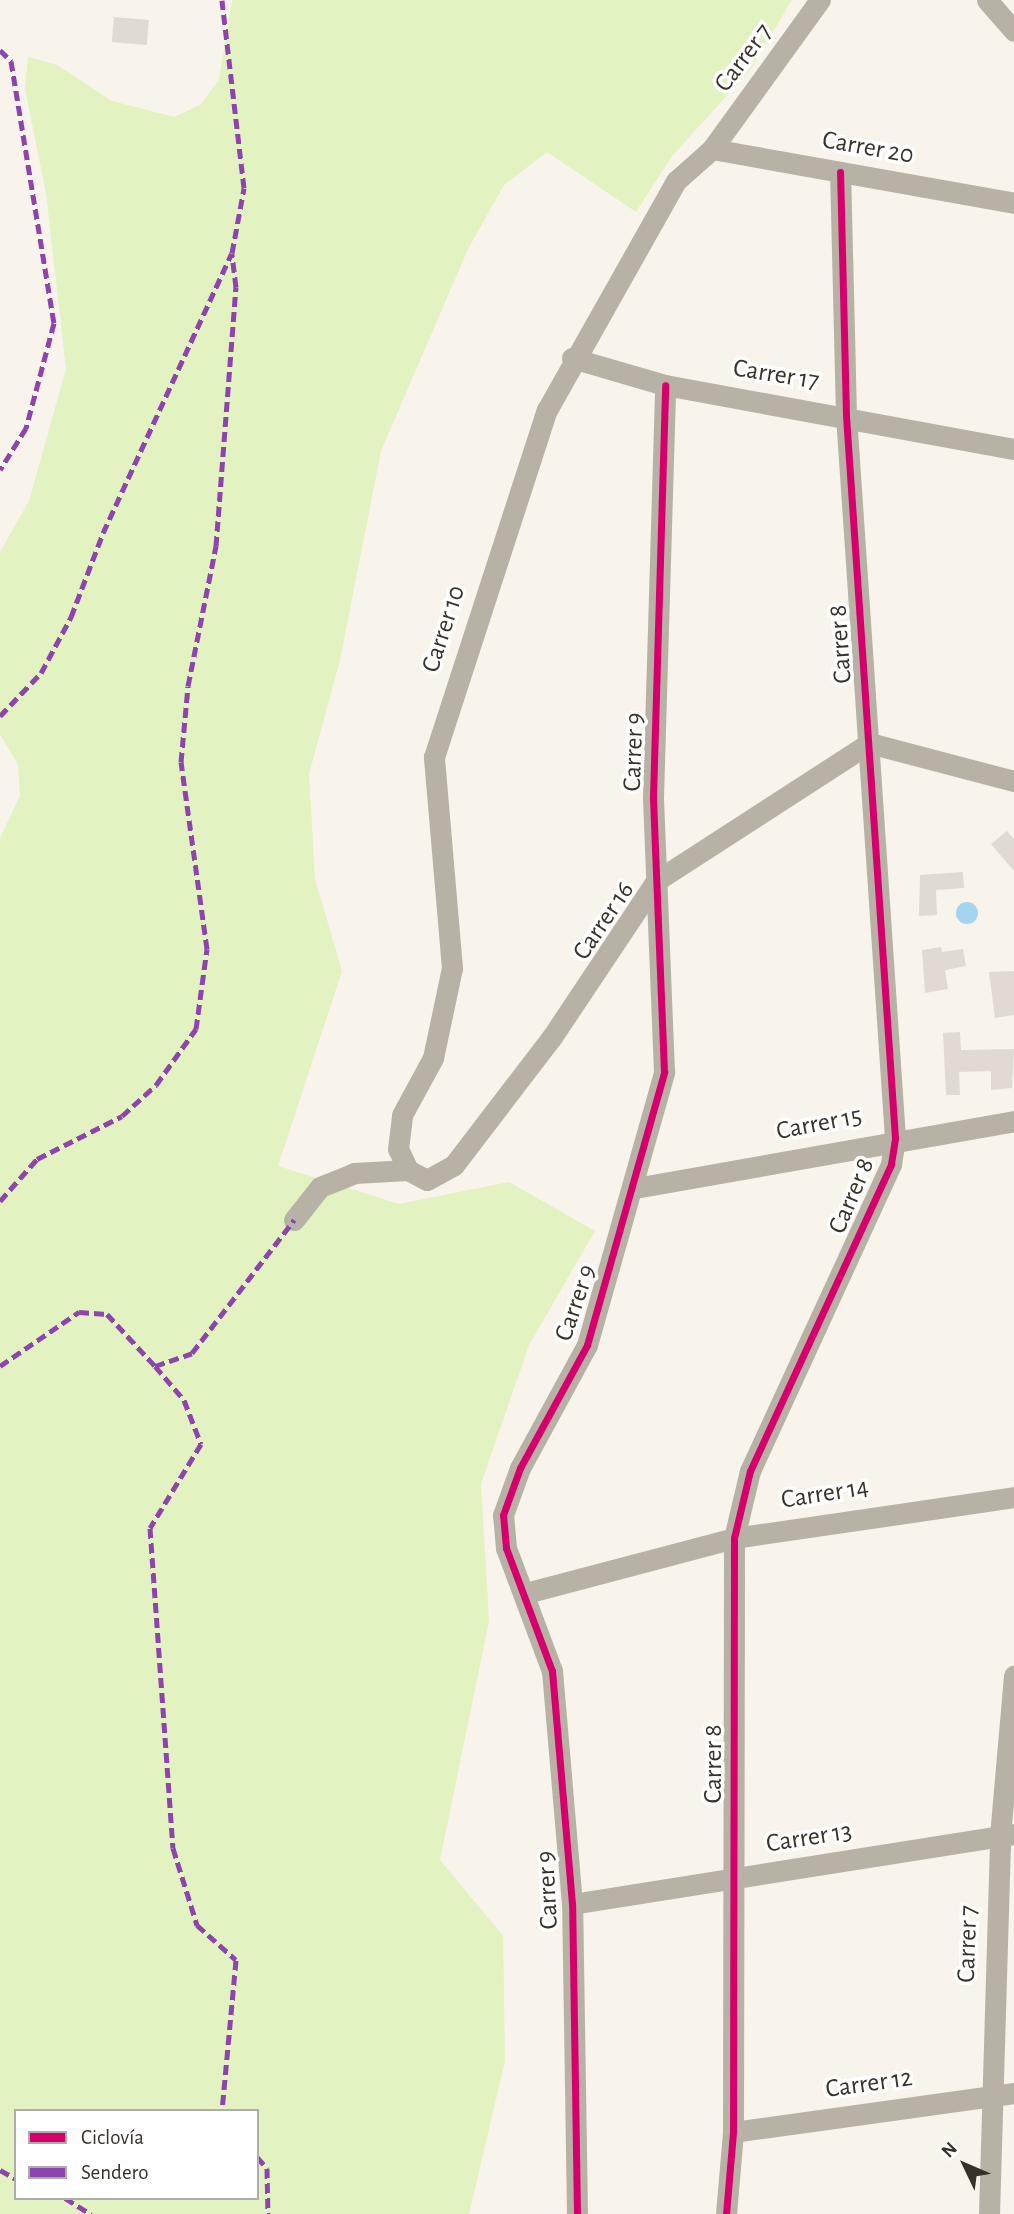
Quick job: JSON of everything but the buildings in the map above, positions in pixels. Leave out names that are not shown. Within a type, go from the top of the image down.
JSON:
[{"type":"street","name":"Carrer 7","points":[[712,149],[820,0]]},
{"type":"street","points":[[987,0],[1014,32]]},
{"type":"street","name":"Carrer 20","points":[[712,149],[1014,203]]},
{"type":"street","name":"Carrer 10","points":[[408,1170],[398,1149],[402,1115],[433,1058],[452,968],[433,757],[547,410],[572,358],[676,181],[712,149]]},
{"type":"street","name":"Carrer 8","points":[[726,2214],[733,2132],[734,1538],[750,1471],[891,1164],[895,1138],[846,415],[840,172]]},
{"type":"street","name":"Carrer 17","points":[[572,358],[665,385],[846,415],[1014,449]]},
{"type":"street","name":"Carrer 9","points":[[578,2214],[572,1904],[552,1671],[526,1593],[506,1548],[503,1515],[520,1468],[587,1345],[635,1188],[664,1072],[656,881],[665,385]]},
{"type":"street","points":[[869,743],[1014,781]]},
{"type":"street","name":"Carrer 16","points":[[408,1170],[427,1180],[454,1165],[552,1037],[656,881],[869,743]]},
{"type":"street","name":"Carrer 15","points":[[635,1188],[895,1138],[1014,1121]]},
{"type":"street","points":[[294,1220],[320,1187],[355,1173],[408,1170]]},
{"type":"street","name":"Carrer 14","points":[[526,1593],[734,1538],[1014,1497]]},
{"type":"street","name":"Carrer 7","points":[[989,2214],[991,2096],[1014,1676]]},
{"type":"street","name":"Carrer 13","points":[[572,1904],[1007,1835]]},
{"type":"street","name":"Carrer 12","points":[[733,2132],[1014,2093]]},
{"type":"green space","points":[[232,0],[792,0],[751,69],[672,156],[636,212],[547,152],[504,185],[468,249],[381,451],[340,660],[309,774],[315,879],[342,971],[278,1166],[399,1204],[509,1182],[595,1231],[529,1345],[481,1484],[489,1621],[440,1860],[503,1936],[505,2061],[469,2214],[0,2214],[0,838],[20,796],[18,765],[0,734],[0,552],[29,501],[66,369],[46,193],[25,89],[28,57],[57,65],[112,101],[174,117],[200,105],[219,80]]},
{"type":"water","points":[[967,902],[975,905],[978,913],[975,921],[967,924],[959,921],[956,913],[959,905]]},
{"type":"marked path","points":[[0,716],[41,673],[71,617],[103,533],[232,253],[244,188],[222,0]]},
{"type":"marked path","points":[[0,50],[11,61],[54,323],[26,428],[0,470]]},
{"type":"marked path","points":[[0,1201],[37,1159],[122,1116],[156,1085],[196,1029],[207,949],[181,762],[188,686],[216,546],[236,287],[232,253]]},
{"type":"marked path","points":[[0,1366],[79,1312],[107,1314],[155,1366],[192,1353],[294,1220]]},
{"type":"marked path","points":[[155,1366],[184,1400],[201,1444],[150,1528],[173,1848],[197,1925],[236,1960],[222,2109]]},
{"type":"marked path","points":[[259,2159],[267,2168],[268,2214]]},
{"type":"marked path","points":[[0,2170],[14,2178]]},
{"type":"marked path","points":[[68,2200],[91,2214]]},
{"type":"cycle path","points":[[726,2214],[733,2132],[734,1538],[750,1471],[891,1164],[895,1138],[846,415],[840,172]]},
{"type":"cycle path","points":[[577,2214],[572,1904],[552,1671],[506,1548],[503,1515],[520,1468],[587,1345],[664,1072],[653,797],[665,385]]}]
